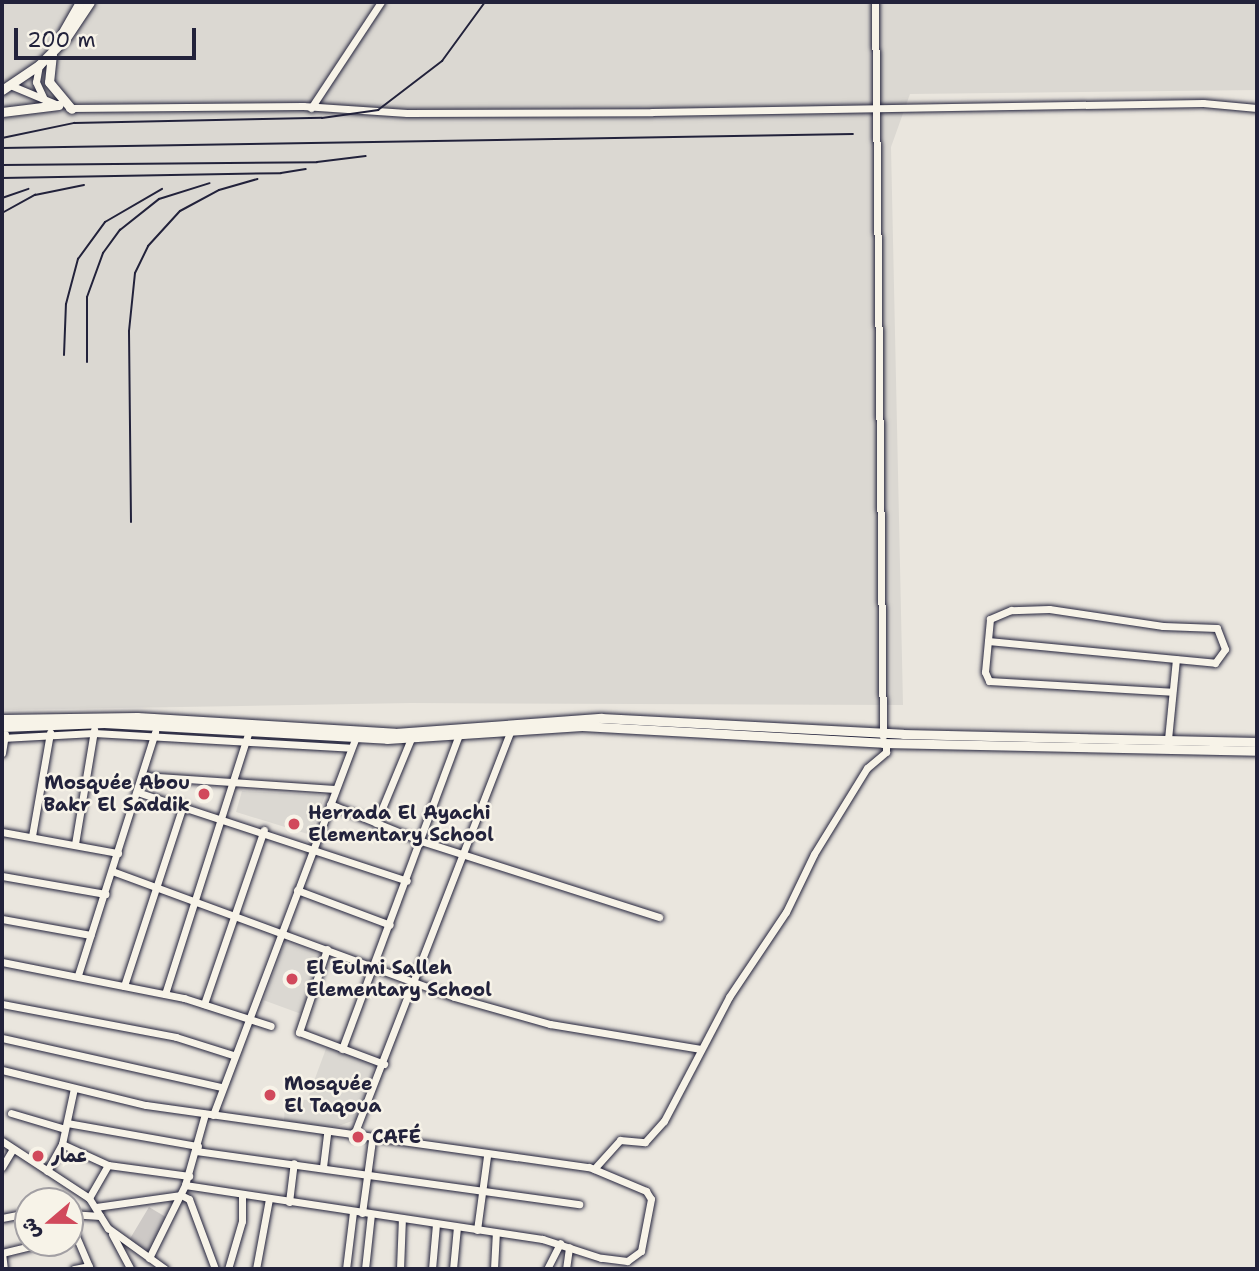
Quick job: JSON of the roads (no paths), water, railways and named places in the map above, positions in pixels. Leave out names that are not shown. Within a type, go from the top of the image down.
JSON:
[{"type":"main road","points":[[72,109],[49,82],[55,47],[80,2]]},
{"type":"main road","points":[[6,88],[39,65],[66,38],[90,2]]},
{"type":"main road","points":[[2,112],[59,106]]},
{"type":"main road","points":[[3,724],[137,717],[248,734]]},
{"type":"main road","points":[[3,724],[50,730],[94,728],[248,734],[412,735],[601,718],[882,732],[1257,742]]},
{"type":"main road","points":[[512,725],[598,727],[885,743],[1257,751]]},
{"type":"street","points":[[311,108],[381,2]]},
{"type":"street","points":[[594,1169],[620,1140],[645,1142],[653,1135],[690,1079],[701,1049],[759,948],[786,912],[814,854],[867,768],[886,752],[882,732],[875,2]]},
{"type":"street","points":[[39,65],[36,82],[44,98]]},
{"type":"street","points":[[6,88],[72,109],[123,105],[421,113],[1203,103],[1257,108]]},
{"type":"street","points":[[988,641],[1221,661],[1225,649],[1222,634],[1217,628],[1201,625],[1163,626],[1049,609],[994,614],[988,641],[985,672],[989,681],[1172,692]]},
{"type":"street","points":[[1168,740],[1176,659]]},
{"type":"street","points":[[2,753],[3,724]]},
{"type":"street","points":[[353,1137],[384,1064],[512,725]]},
{"type":"street","points":[[75,844],[94,728]]},
{"type":"street","points":[[3,738],[50,730],[32,836]]},
{"type":"street","points":[[342,1049],[407,881],[461,730]]},
{"type":"street","points":[[78,975],[156,731]]},
{"type":"street","points":[[165,993],[248,734],[351,748]]},
{"type":"street","points":[[149,1258],[189,1176],[209,1114],[250,1016],[357,735]]},
{"type":"street","points":[[376,823],[412,735]]},
{"type":"street","points":[[142,776],[335,789]]},
{"type":"street","points":[[137,792],[313,846],[407,881]]},
{"type":"street","points":[[330,804],[421,841],[659,917]]},
{"type":"street","points":[[124,986],[183,805]]},
{"type":"street","points":[[204,1004],[264,830]]},
{"type":"street","points":[[2,832],[118,853]]},
{"type":"street","points":[[112,871],[281,931],[414,983],[542,1023],[701,1049]]},
{"type":"street","points":[[2,876],[105,894]]},
{"type":"street","points":[[297,890],[390,925]]},
{"type":"street","points":[[3,916],[92,935]]},
{"type":"street","points":[[327,949],[298,1030],[384,1064]]},
{"type":"street","points":[[2,962],[165,993],[250,1016],[271,1026]]},
{"type":"street","points":[[2,1004],[176,1037],[233,1055]]},
{"type":"street","points":[[2,1038],[222,1087]]},
{"type":"street","points":[[2,1070],[74,1088],[327,1134],[594,1169],[651,1195],[641,1251],[627,1261],[560,1243],[185,1185]]},
{"type":"street","points":[[47,1171],[62,1144],[74,1088]]},
{"type":"street","points":[[11,1113],[66,1126],[197,1149],[483,1188],[579,1204]]},
{"type":"street","points":[[323,1167],[327,1134]]},
{"type":"street","points":[[2,1140],[89,1198],[131,1269]]},
{"type":"street","points":[[362,1213],[372,1140]]},
{"type":"street","points":[[62,1144],[108,1165],[189,1176]]},
{"type":"street","points":[[2,1167],[13,1149]]},
{"type":"street","points":[[477,1230],[487,1156]]},
{"type":"street","points":[[289,1202],[294,1163]]},
{"type":"street","points":[[89,1198],[108,1165]]},
{"type":"street","points":[[96,1207],[181,1195]]},
{"type":"street","points":[[181,1195],[195,1209],[215,1269]]},
{"type":"street","points":[[228,1269],[242,1221],[242,1195]]},
{"type":"street","points":[[256,1269],[269,1199]]},
{"type":"street","points":[[346,1269],[353,1212]]},
{"type":"street","points":[[365,1269],[371,1214]]},
{"type":"street","points":[[84,1215],[100,1216]]},
{"type":"street","points":[[400,1269],[402,1218]]},
{"type":"street","points":[[432,1269],[436,1224]]},
{"type":"street","points":[[453,1269],[457,1227]]},
{"type":"street","points":[[108,1228],[165,1269]]},
{"type":"street","points":[[494,1269],[496,1233]]},
{"type":"street","points":[[547,1269],[560,1243]]},
{"type":"street","points":[[566,1269],[569,1247]]},
{"type":"street","points":[[2,1253],[4,1269]]},
{"type":"street","points":[[74,1269],[89,1268]]},
{"type":"railway","points":[[2,138],[74,123],[322,118],[378,110],[442,61],[485,2]]},
{"type":"railway","points":[[2,148],[853,134]]},
{"type":"railway","points":[[2,165],[317,162],[366,156]]},
{"type":"railway","points":[[2,178],[281,173],[306,169]]},
{"type":"railway","points":[[131,522],[129,331],[135,273],[148,246],[180,211],[219,190],[257,179]]},
{"type":"railway","points":[[87,362],[87,297],[103,253],[120,230],[159,199],[210,183]]},
{"type":"railway","points":[[2,213],[35,195],[84,185]]},
{"type":"railway","points":[[2,198],[28,189]]},
{"type":"railway","points":[[64,355],[66,304],[78,259],[105,222],[162,189]]},
{"type":"place","name":"Mosquée Abou Bakr El Saddik","points":[[204,794]]},
{"type":"place","name":"Herrada El Ayachi Elementary School","points":[[294,824]]},
{"type":"place","name":"El Eulmi Salleh Elementary School","points":[[292,979]]},
{"type":"place","name":"Mosquée El Taqoua","points":[[270,1095]]},
{"type":"place","name":"CAFÉ","points":[[358,1137]]},
{"type":"place","name":"عمار","points":[[38,1156]]}]
